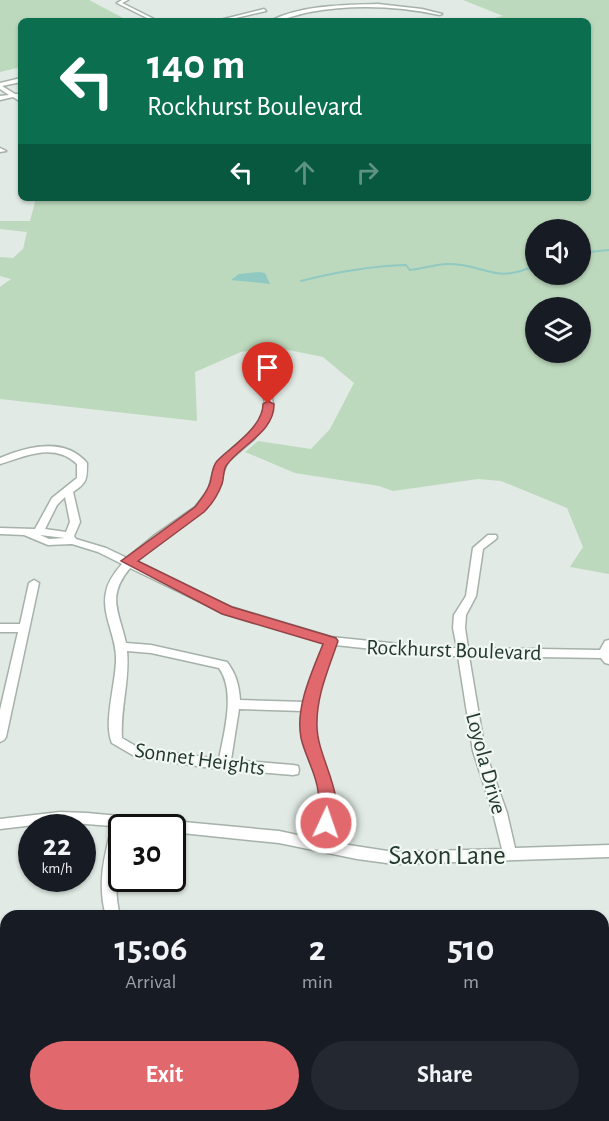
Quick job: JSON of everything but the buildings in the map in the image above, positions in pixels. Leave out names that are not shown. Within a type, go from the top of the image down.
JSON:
[{"type":"street","points":[[126,0],[119,3],[150,18]]},
{"type":"street","points":[[183,0],[200,0]]},
{"type":"street","points":[[343,0],[351,7]]},
{"type":"street","points":[[260,5],[264,10]]},
{"type":"street","points":[[280,18],[351,7],[391,6],[440,14]]},
{"type":"street","points":[[231,18],[264,10],[285,16]]},
{"type":"street","points":[[0,86],[18,81]]},
{"type":"street","points":[[0,86],[18,95]]},
{"type":"street","points":[[0,98],[18,95]]},
{"type":"street","points":[[128,561],[200,509],[208,499],[224,460],[251,437],[266,418],[269,410],[266,387]]},
{"type":"street","points":[[0,461],[34,451],[51,450],[71,454],[79,460],[84,471],[80,482],[69,493],[62,495],[54,502],[33,533]]},
{"type":"street","points":[[69,493],[75,522],[70,538]]},
{"type":"street","name":"Rockhurst Boulevard","points":[[0,531],[33,533],[48,542],[70,538],[128,561],[227,610],[331,641],[416,650],[607,653]]},
{"type":"street","name":"Loyola Drive","points":[[492,537],[478,548],[471,596],[460,615],[459,628],[479,751],[500,813],[510,855]]},
{"type":"street","name":"Sonnet Heights","points":[[128,561],[119,575],[110,602],[121,647],[122,661],[114,728],[116,740],[128,750],[136,752],[224,764],[293,770]]},
{"type":"street","points":[[0,737],[34,583]]},
{"type":"street","points":[[0,628],[25,628]]},
{"type":"street","points":[[321,845],[328,806],[327,791],[309,738],[310,707],[331,641]]},
{"type":"street","points":[[121,647],[151,649],[223,664],[229,670],[233,678],[233,704],[231,732],[224,764]]},
{"type":"street","points":[[233,704],[310,707]]},
{"type":"street","name":"Saxon Lane","points":[[0,824],[60,817],[108,821]]},
{"type":"street","name":"Saxon Lane","points":[[186,828],[279,837],[357,854],[394,858],[609,851]]},
{"type":"street","points":[[108,868],[108,891]]},
{"type":"street","points":[[108,892],[112,910]]},
{"type":"green space","points":[[0,0],[89,0],[123,18],[18,18],[18,68],[0,72]]},
{"type":"green space","points":[[463,0],[609,0],[609,574],[570,567],[583,547],[567,508],[501,481],[478,479],[393,491],[379,486],[295,473],[245,452],[258,441],[311,449],[330,429],[354,383],[323,357],[274,347],[241,352],[195,372],[197,421],[0,399],[0,287],[11,279],[0,276],[0,257],[13,258],[23,249],[27,232],[0,229],[0,221],[30,221],[35,201],[591,201],[591,18],[494,18],[503,16]]},
{"type":"water","points":[[265,273],[270,284],[231,280],[239,274]]},
{"type":"waterway","points":[[591,252],[609,250]]},
{"type":"waterway","points":[[301,281],[353,270],[406,265],[410,270],[443,264],[461,265],[500,273],[525,270]]},
{"type":"route","points":[[268,404],[269,410],[262,424],[251,437],[229,454],[220,466],[213,491],[200,509],[128,561],[227,610],[331,641],[314,687],[309,723],[309,738],[327,791],[326,823]]}]
